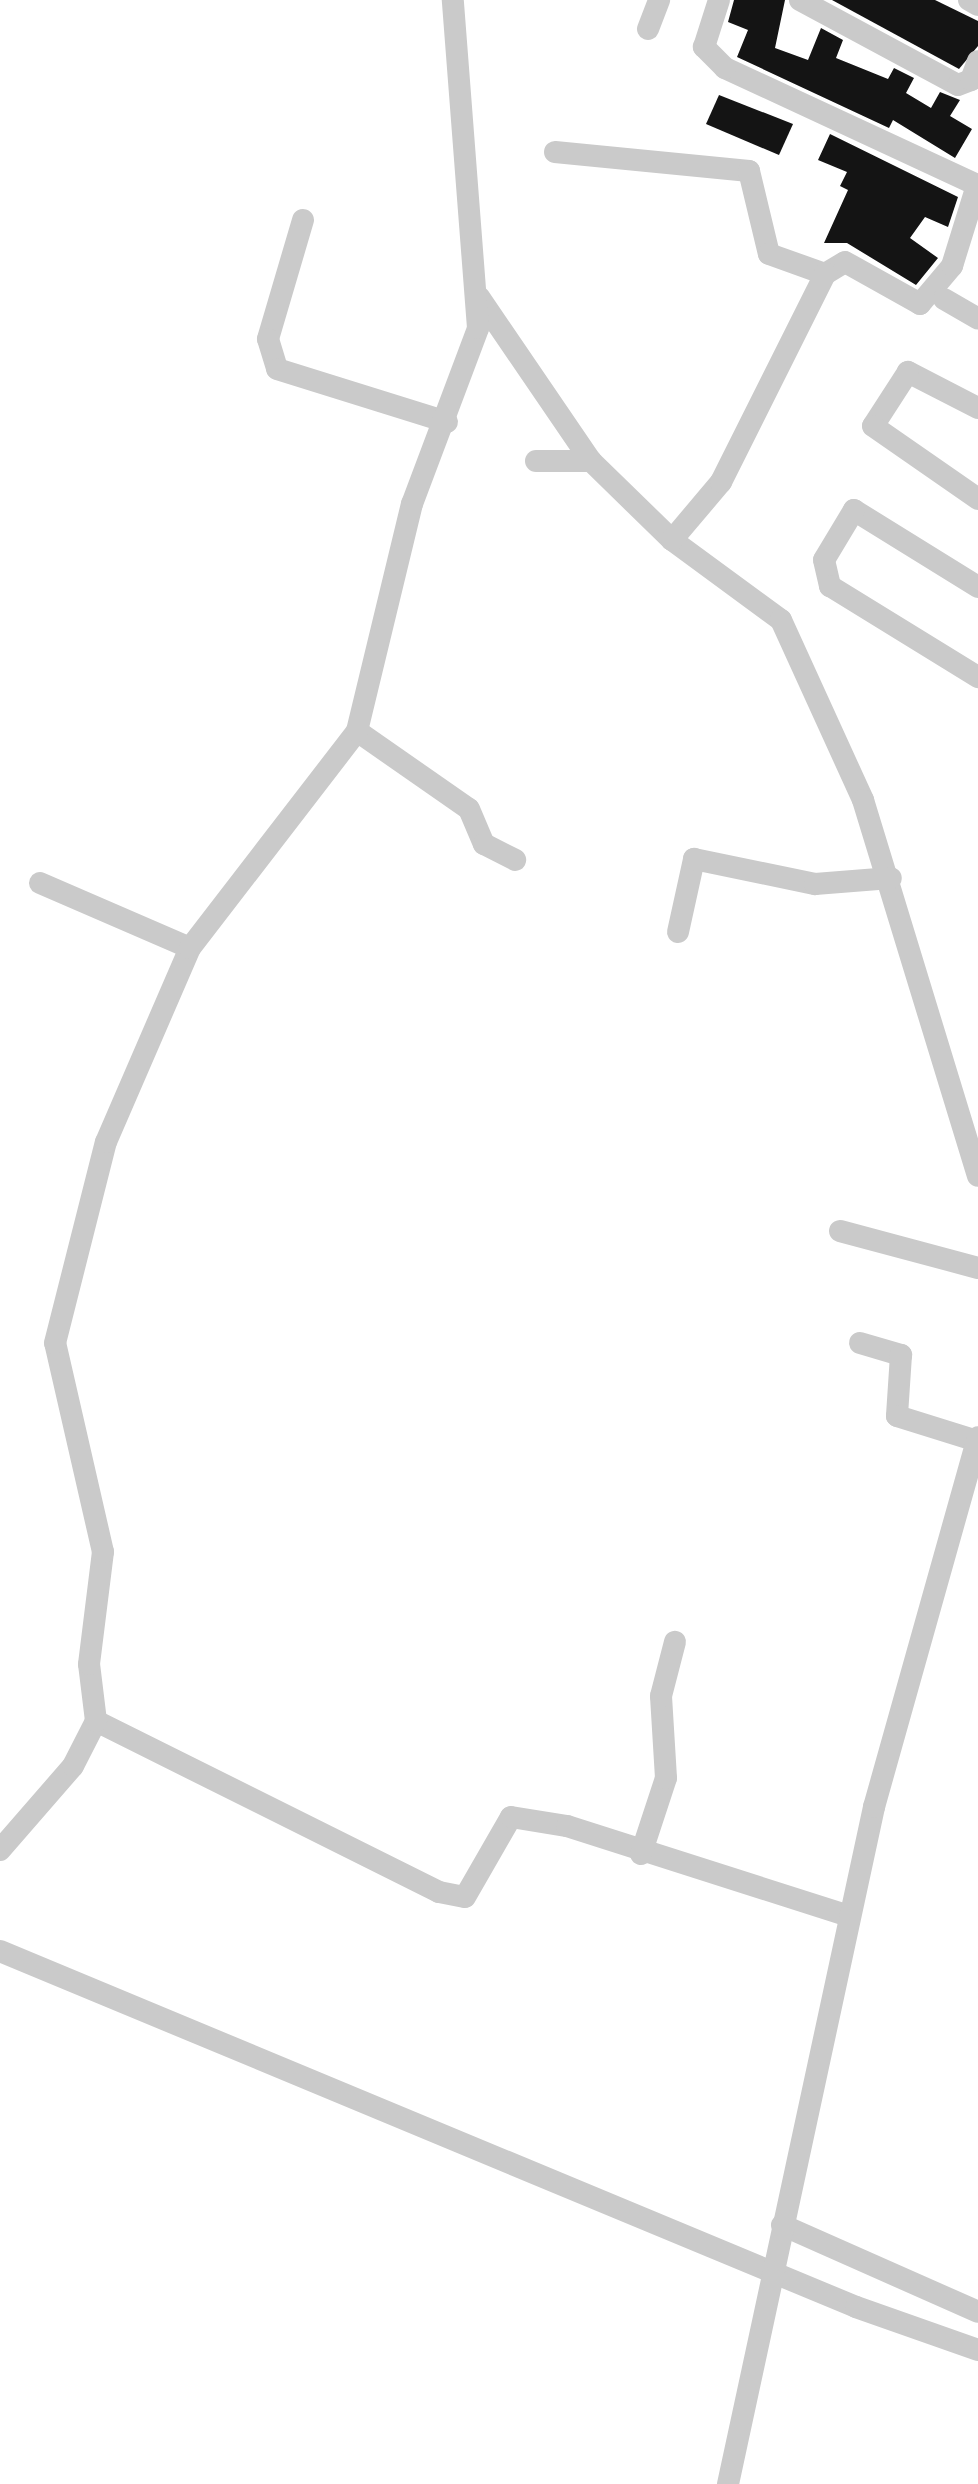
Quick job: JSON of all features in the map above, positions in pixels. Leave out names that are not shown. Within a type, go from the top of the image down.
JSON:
[{"type":"street","points":[[0,1850],[72,1766],[96,1721],[89,1664],[103,1552],[55,1343],[106,1142],[190,948],[357,730],[386,591],[478,328],[479,297],[453,0]]},
{"type":"street","points":[[648,29],[659,0]]},
{"type":"street","points":[[672,540],[721,482],[824,274],[845,262],[920,304],[952,266],[977,185],[725,68],[704,47],[719,0]]},
{"type":"street","points":[[800,0],[958,84],[971,80],[978,61]]},
{"type":"street","points":[[969,0],[978,5]]},
{"type":"street","points":[[556,152],[748,171],[758,184],[762,245],[824,274]]},
{"type":"street","points":[[303,220],[268,339],[276,369],[447,422]]},
{"type":"street","points":[[479,297],[590,461],[672,540],[782,620],[891,878],[978,1176]]},
{"type":"street","points":[[944,299],[978,320]]},
{"type":"street","points":[[978,408],[919,372],[900,378],[876,414],[880,438],[978,499]]},
{"type":"street","points":[[536,462],[590,461]]},
{"type":"street","points":[[978,587],[854,510],[824,560],[830,586],[978,677]]},
{"type":"street","points":[[357,730],[469,809],[484,844],[515,860]]},
{"type":"street","points":[[678,932],[694,860],[815,884],[891,878]]},
{"type":"street","points":[[40,882],[190,948]]},
{"type":"street","points":[[952,1095],[978,1104]]},
{"type":"street","points":[[840,1231],[978,1268]]},
{"type":"street","points":[[728,2484],[770,2272],[850,1916],[978,1439],[897,1416],[901,1355],[860,1343]]},
{"type":"street","points":[[640,1854],[666,1778],[661,1696],[675,1642]]},
{"type":"street","points":[[96,1721],[439,1892],[465,1897],[511,1817],[850,1916]]},
{"type":"street","points":[[0,1951],[770,2272],[978,2350]]},
{"type":"street","points":[[782,2225],[978,2312]]},
{"type":"building","points":[[734,0],[785,0],[775,48],[808,60],[821,28],[843,40],[836,58],[888,79],[894,68],[914,78],[906,93],[931,108],[940,92],[960,100],[950,116],[972,129],[955,158],[893,120],[889,128],[737,57],[748,30],[728,22]]},
{"type":"building","points":[[832,0],[935,0],[978,21],[978,46],[959,69]]},
{"type":"building","points":[[719,95],[793,124],[779,155],[706,124]]},
{"type":"building","points":[[830,134],[958,197],[948,227],[925,217],[910,238],[938,258],[916,285],[847,243],[824,243],[848,190],[840,186],[847,172],[818,160]]}]
